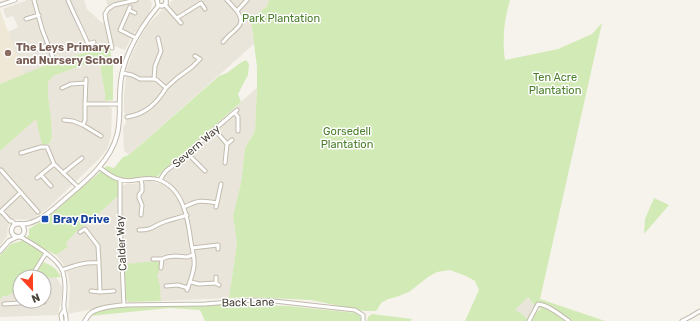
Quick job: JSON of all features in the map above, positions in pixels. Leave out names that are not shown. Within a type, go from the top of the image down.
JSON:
[{"type":"street","points":[[0,5],[14,0]]},
{"type":"street","points":[[34,0],[42,29],[54,60]]},
{"type":"street","points":[[68,0],[72,11],[83,30],[88,44],[94,42]]},
{"type":"street","points":[[112,48],[105,14],[108,9],[114,5],[136,0]]},
{"type":"street","points":[[157,0],[159,5]]},
{"type":"street","points":[[165,5],[167,2],[166,0]]},
{"type":"street","points":[[223,42],[240,25],[241,22],[241,18],[237,11],[227,0]]},
{"type":"street","points":[[237,11],[247,0]]},
{"type":"street","points":[[177,18],[200,2],[205,9]]},
{"type":"street","points":[[159,5],[165,5],[180,23]]},
{"type":"street","points":[[20,193],[0,211],[15,224],[30,223],[46,215],[78,187],[99,167],[110,153],[116,139],[119,126],[120,85],[128,54],[140,31],[159,5]]},
{"type":"street","points":[[135,13],[130,8],[120,30],[136,38]]},
{"type":"street","points":[[26,19],[39,15]]},
{"type":"street","points":[[154,79],[155,66],[161,50],[158,38]]},
{"type":"street","points":[[37,49],[48,45]]},
{"type":"street","points":[[127,116],[138,115],[158,101],[166,88],[200,60],[195,56]]},
{"type":"street","points":[[122,73],[132,75],[140,79],[154,79],[166,88]]},
{"type":"street","points":[[83,125],[85,120],[86,79]]},
{"type":"street","points":[[62,88],[71,84],[86,84]]},
{"type":"street","points":[[71,84],[73,90]]},
{"type":"street","points":[[86,104],[119,104]]},
{"type":"street","name":"Severn Way","points":[[160,180],[166,172],[236,111],[238,117],[238,131]]},
{"type":"street","points":[[64,120],[73,121],[83,125],[101,136]]},
{"type":"street","points":[[214,129],[227,144]]},
{"type":"street","points":[[225,163],[227,144],[232,140]]},
{"type":"street","points":[[21,153],[26,150],[47,147],[54,164],[78,187]]},
{"type":"street","points":[[188,154],[203,169],[206,164]]},
{"type":"street","points":[[63,173],[77,159],[82,158]]},
{"type":"street","points":[[37,178],[54,164]]},
{"type":"street","points":[[99,167],[112,177],[120,180],[129,181],[149,178],[160,180],[172,188],[184,208],[187,215],[194,265],[191,282],[188,289],[178,285],[166,286]]},
{"type":"street","points":[[1,170],[38,212]]},
{"type":"street","points":[[41,175],[51,186]]},
{"type":"street","points":[[141,179],[142,191],[139,195],[142,205],[141,214]]},
{"type":"street","name":"Calder Way","points":[[120,180],[120,221],[124,305]]},
{"type":"street","points":[[216,207],[221,184]]},
{"type":"street","points":[[184,208],[195,202],[201,201],[217,203]]},
{"type":"street","points":[[139,230],[150,229],[162,222],[187,215]]},
{"type":"street","points":[[9,242],[12,233],[10,221]]},
{"type":"street","points":[[0,251],[9,242],[19,237],[30,223]]},
{"type":"street","points":[[12,228],[15,224]]},
{"type":"street","points":[[22,224],[26,239]]},
{"type":"street","points":[[80,232],[89,225]]},
{"type":"street","points":[[85,229],[98,246],[100,292]]},
{"type":"street","points":[[12,233],[14,236],[26,239],[52,256],[62,270],[65,286],[62,321]]},
{"type":"street","points":[[218,240],[218,249]]},
{"type":"street","points":[[192,248],[218,245]]},
{"type":"street","points":[[36,269],[46,253]]},
{"type":"street","points":[[153,259],[162,259],[175,256],[187,257],[193,255]]},
{"type":"street","points":[[161,268],[162,259]]},
{"type":"street","points":[[62,270],[79,264],[91,262],[99,263]]},
{"type":"street","points":[[216,277],[216,283]]},
{"type":"street","points":[[191,282],[199,284],[220,284]]},
{"type":"street","points":[[91,291],[114,291]]},
{"type":"street","name":"Back Lane","points":[[124,305],[205,304],[254,300],[274,301],[355,310],[364,315],[363,321]]},
{"type":"street","points":[[4,304],[12,304]]},
{"type":"street","points":[[529,321],[538,304],[541,304],[550,308],[569,321]]},
{"type":"street","points":[[85,321],[88,315],[92,312],[124,305]]},
{"type":"street","points":[[64,310],[66,321]]},
{"type":"street","points":[[682,321],[690,318],[700,311]]},
{"type":"shaded area","points":[[27,0],[84,0],[87,9],[102,23],[108,20],[109,10],[106,0],[150,0],[152,5],[147,18],[131,38],[125,50],[114,46],[110,49],[104,47],[54,62],[24,75],[8,32],[18,27],[13,16],[6,18],[3,9]]},
{"type":"shaded area","points":[[173,0],[269,0],[267,6],[251,19],[254,44],[129,155],[124,151],[123,128],[126,122],[124,111],[124,94],[127,68],[133,52],[147,26]]},
{"type":"shaded area","points":[[65,1],[73,1],[81,20],[80,28],[77,30],[73,17],[72,15],[70,16]]},
{"type":"shaded area","name":"The Leys Primary and Nursery School","points":[[0,10],[24,75],[0,84]]},
{"type":"shaded area","points":[[44,39],[50,45],[57,58],[49,61],[45,50],[38,53],[36,46],[43,43],[42,40]]},
{"type":"shaded area","points":[[99,60],[105,94],[105,106],[112,108],[111,136],[107,149],[99,159],[47,209],[32,219],[14,219],[8,226],[7,236],[0,246],[0,151],[36,118],[42,144],[50,143],[52,137],[48,82],[53,76]]},
{"type":"shaded area","points":[[257,88],[255,131],[245,148],[241,183],[233,216],[237,243],[229,298],[161,301],[160,286],[124,264],[121,198],[122,186],[126,184],[150,181],[161,184],[165,175],[193,154],[199,145],[239,110],[236,106]]},
{"type":"shaded area","points":[[118,196],[122,286],[121,303],[68,314],[70,287],[68,274],[56,255],[68,247],[66,243],[77,231],[92,220]]},
{"type":"shaded area","points":[[56,277],[62,287],[58,315],[0,317],[0,299],[3,296],[8,296],[12,293],[12,309],[52,309],[52,278]]},
{"type":"shaded area","points":[[528,297],[536,307],[529,320],[515,310]]},
{"type":"green space","points":[[269,0],[510,0],[504,30],[505,60],[558,49],[592,34],[602,23],[540,299],[605,321],[532,321],[536,312],[541,309],[534,305],[528,297],[515,310],[522,314],[529,320],[528,321],[465,321],[479,290],[475,281],[450,270],[437,272],[409,292],[381,303],[377,310],[374,311],[364,311],[311,300],[250,297],[229,298],[237,243],[233,216],[241,183],[245,148],[255,131],[257,67],[251,19],[267,6]]},
{"type":"green space","points":[[104,47],[110,49],[113,66],[113,100],[105,101],[99,60],[53,76],[48,82],[52,137],[50,143],[42,145],[36,119],[0,151],[0,84],[54,62]]},
{"type":"green space","points":[[246,60],[249,64],[248,75],[238,94],[241,102],[157,177],[122,179],[122,186],[118,196],[92,220],[77,231],[66,243],[68,247],[56,255],[47,250],[41,256],[35,269],[12,269],[12,293],[8,296],[3,296],[0,299],[0,255],[11,244],[21,241],[29,235],[29,229],[49,216],[107,166],[114,168],[123,157],[129,155],[219,76],[227,73]]},
{"type":"green space","points":[[654,198],[669,205],[644,234],[645,219]]},
{"type":"green space","points":[[157,261],[159,263],[159,272],[157,276],[160,286],[161,301],[129,302],[126,300],[124,264]]},
{"type":"green space","points":[[43,262],[54,268],[61,277],[52,278],[52,269],[39,269]]},
{"type":"green space","points":[[151,305],[288,306],[356,313],[360,316],[361,321],[205,321],[200,310],[170,308],[89,316],[96,312],[111,308]]},
{"type":"green space","points":[[372,314],[412,319],[411,321],[367,321],[368,317]]},
{"type":"place","name":"The Leys Primary and Nursery School","points":[[8,53]]},
{"type":"place","name":"Bray Drive","points":[[45,219]]},
{"type":"park label","name":"Park Plantation","points":[[281,18]]},
{"type":"park label","name":"Ten Acre Plantation","points":[[555,83]]},
{"type":"park label","name":"Gorsedell Plantation","points":[[347,137]]}]
